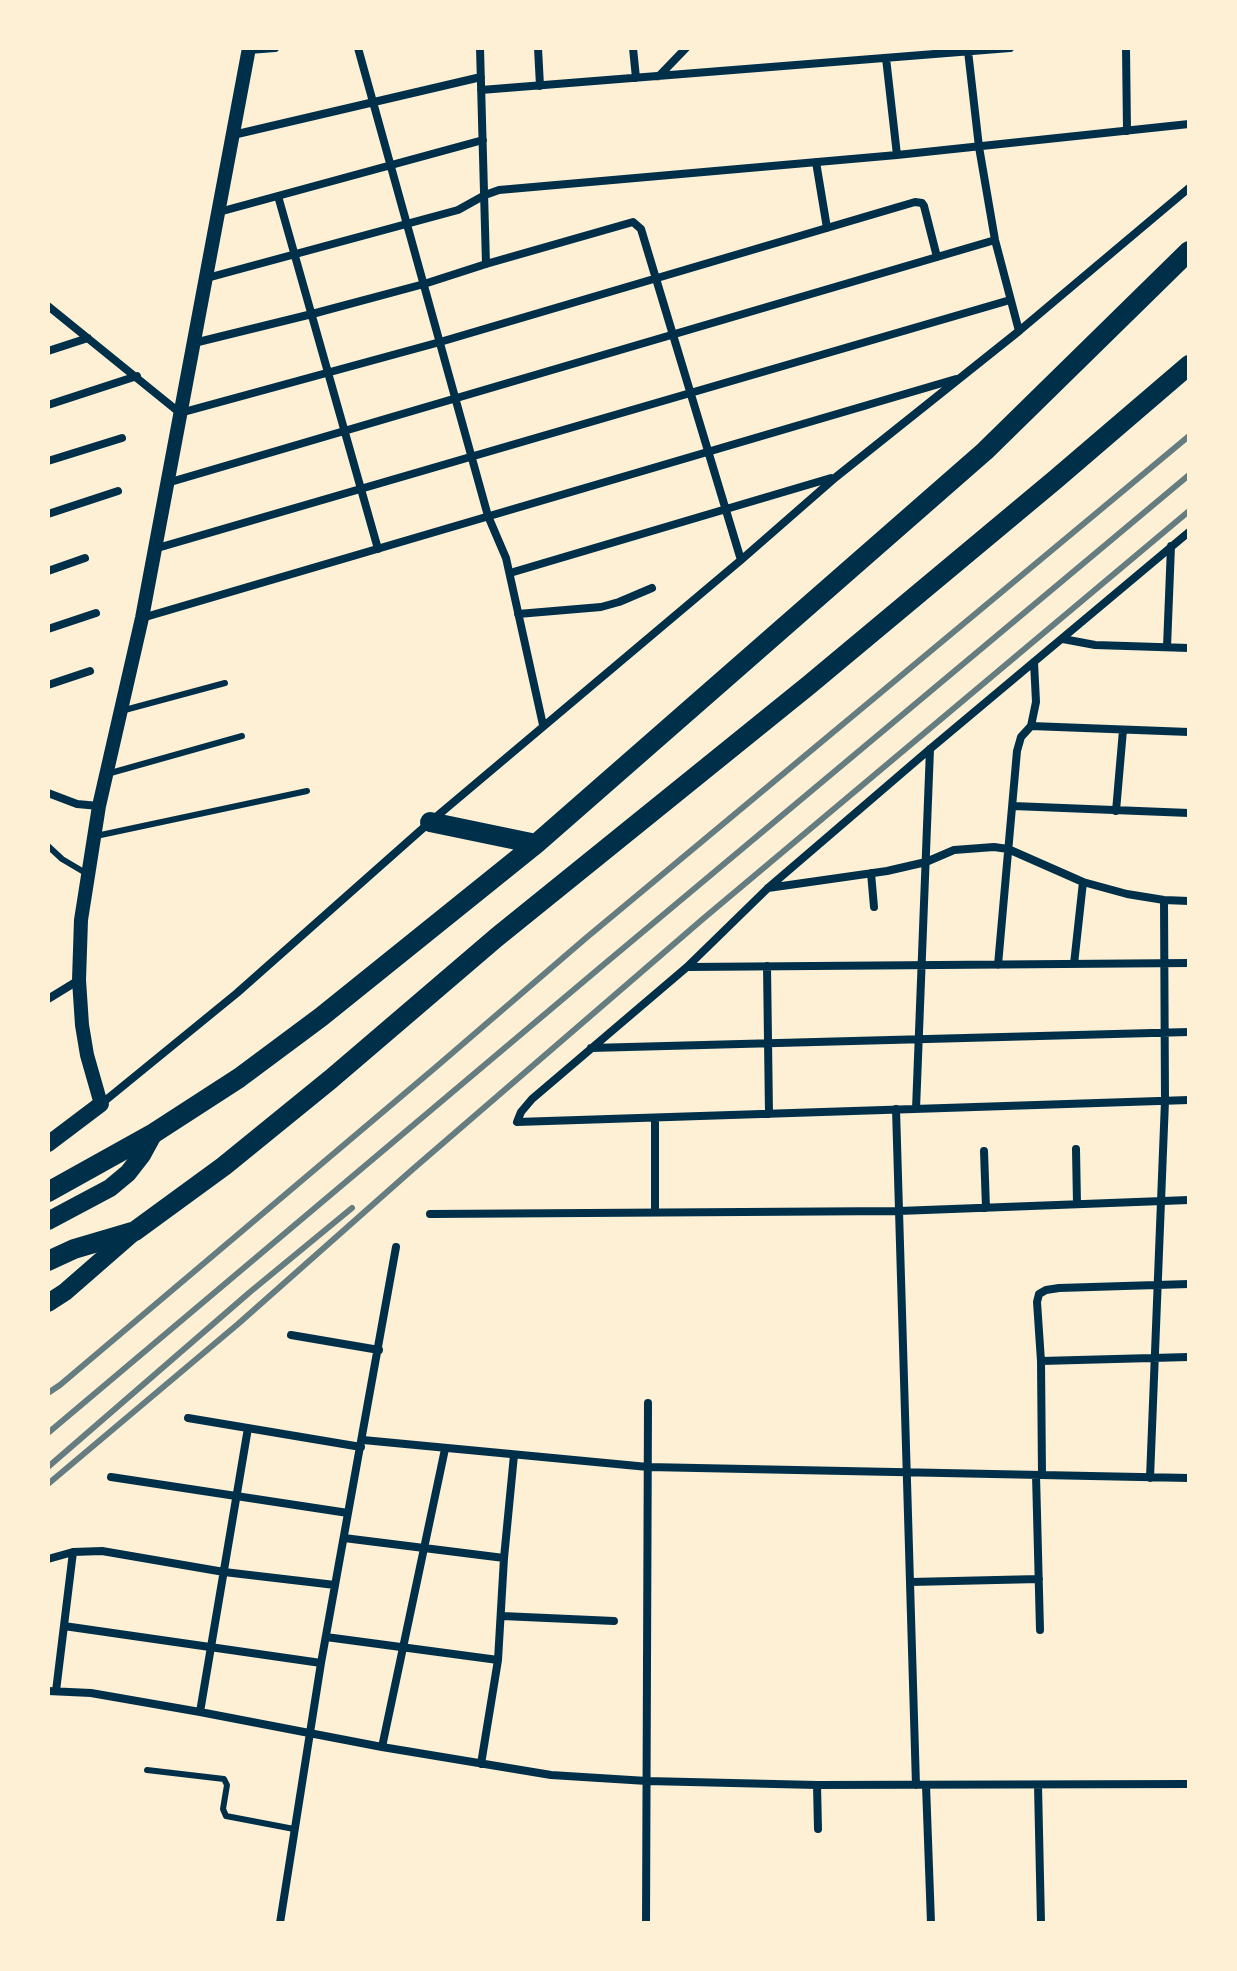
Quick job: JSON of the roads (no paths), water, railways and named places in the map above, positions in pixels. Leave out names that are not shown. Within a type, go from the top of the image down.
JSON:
[{"type":"highway","points":[[48,1192],[154,1133],[239,1078],[309,1026],[536,844],[985,451],[1186,254]]},
{"type":"highway","points":[[48,1261],[74,1249],[135,1231],[224,1166],[497,937],[880,626],[1189,365]]},
{"type":"highway","points":[[430,822],[536,844]]},
{"type":"main road","points":[[48,1144],[101,1104]]},
{"type":"main road","points":[[48,1221],[110,1188],[128,1173],[154,1133]]},
{"type":"main road","points":[[48,1303],[135,1231]]},
{"type":"street","points":[[275,48],[249,49],[142,618],[99,806],[81,920],[79,980],[87,1055],[101,1104],[237,993],[430,822],[836,477],[1019,331],[1189,188]]},
{"type":"street","points":[[358,48],[488,516],[510,573],[543,725]]},
{"type":"street","points":[[480,48],[486,264]]},
{"type":"street","points":[[538,48],[540,86]]},
{"type":"street","points":[[633,48],[636,78]]},
{"type":"street","points":[[658,76],[686,48]]},
{"type":"street","points":[[481,90],[886,58],[928,51],[1010,48]]},
{"type":"street","points":[[1126,48],[1127,131]]},
{"type":"street","points":[[968,51],[979,147],[995,240],[1019,331]]},
{"type":"street","points":[[886,58],[897,155]]},
{"type":"street","points":[[233,135],[481,77]]},
{"type":"street","points":[[207,278],[458,210],[499,190],[897,155],[1189,124]]},
{"type":"street","points":[[219,212],[483,140]]},
{"type":"street","points":[[816,162],[827,228]]},
{"type":"street","points":[[278,196],[378,549]]},
{"type":"street","points":[[180,413],[440,342],[918,202],[926,209],[937,257]]},
{"type":"street","points":[[194,343],[424,284],[633,222],[641,229],[741,560]]},
{"type":"street","points":[[167,483],[995,240]]},
{"type":"street","points":[[154,549],[1010,300]]},
{"type":"street","points":[[48,306],[180,413]]},
{"type":"street","points":[[48,351],[88,338]]},
{"type":"street","points":[[48,405],[137,376]]},
{"type":"street","points":[[142,618],[960,377]]},
{"type":"street","points":[[48,459],[122,438]]},
{"type":"street","points":[[510,573],[836,477]]},
{"type":"street","points":[[48,514],[118,491]]},
{"type":"street","points":[[1189,532],[768,888],[687,967],[532,1099],[517,1122],[1189,1100]]},
{"type":"street","points":[[1167,647],[1171,546]]},
{"type":"street","points":[[48,571],[85,558]]},
{"type":"street","points":[[518,614],[610,605],[652,588]]},
{"type":"street","points":[[48,629],[96,613]]},
{"type":"street","points":[[1063,639],[1095,645],[1189,648]]},
{"type":"street","points":[[998,965],[1019,744],[1031,726],[1036,702],[1034,662]]},
{"type":"street","points":[[48,685],[90,671]]},
{"type":"street","points":[[1031,726],[1189,732]]},
{"type":"street","points":[[1116,811],[1123,730]]},
{"type":"street","points":[[916,1109],[930,749]]},
{"type":"street","points":[[48,793],[77,804],[99,806]]},
{"type":"street","points":[[1013,806],[1189,813]]},
{"type":"street","points":[[768,888],[926,862],[954,850],[994,847],[1008,849],[1083,882],[1127,894],[1189,901]]},
{"type":"street","points":[[871,873],[874,907]]},
{"type":"street","points":[[1074,964],[1083,882]]},
{"type":"street","points":[[1150,1478],[1165,1101],[1164,900]]},
{"type":"street","points":[[687,967],[1189,963]]},
{"type":"street","points":[[767,966],[769,1114]]},
{"type":"street","points":[[48,999],[79,980]]},
{"type":"street","points":[[591,1048],[1189,1032]]},
{"type":"street","points":[[896,1109],[916,1785]]},
{"type":"street","points":[[655,1118],[655,1212]]},
{"type":"street","points":[[1076,1149],[1077,1204]]},
{"type":"street","points":[[984,1151],[986,1208]]},
{"type":"street","points":[[430,1214],[899,1211],[1189,1200]]},
{"type":"street","points":[[280,1923],[321,1663],[396,1247]]},
{"type":"street","points":[[1040,1630],[1039,1294],[1059,1288],[1189,1284]]},
{"type":"street","points":[[291,1335],[379,1350]]},
{"type":"street","points":[[1041,1361],[1189,1357]]},
{"type":"street","points":[[646,1923],[648,1403]]},
{"type":"street","points":[[188,1418],[362,1444],[648,1467],[1189,1478]]},
{"type":"street","points":[[200,1712],[248,1428]]},
{"type":"street","points":[[382,1747],[445,1449]]},
{"type":"street","points":[[481,1764],[498,1660],[514,1455]]},
{"type":"street","points":[[111,1477],[348,1513]]},
{"type":"street","points":[[344,1538],[504,1558]]},
{"type":"street","points":[[73,1552],[52,1691],[91,1693],[551,1775],[817,1785],[1189,1784]]},
{"type":"street","points":[[48,1559],[73,1552],[116,1553],[224,1572],[335,1585]]},
{"type":"street","points":[[911,1582],[1039,1579]]},
{"type":"street","points":[[502,1616],[614,1621]]},
{"type":"street","points":[[64,1626],[321,1663]]},
{"type":"street","points":[[326,1637],[498,1660]]},
{"type":"street","points":[[817,1785],[818,1829]]},
{"type":"street","points":[[926,1785],[931,1923]]},
{"type":"street","points":[[1038,1785],[1041,1923]]},
{"type":"lane","points":[[121,711],[225,683]]},
{"type":"lane","points":[[107,774],[242,736]]},
{"type":"lane","points":[[95,836],[307,791]]},
{"type":"lane","points":[[48,846],[62,859],[89,875]]},
{"type":"lane","points":[[147,1770],[224,1779],[227,1785],[223,1809],[226,1816],[294,1829]]},
{"type":"railway","points":[[48,1393],[586,938],[1189,436]]},
{"type":"railway","points":[[48,1433],[1189,475]]},
{"type":"railway","points":[[48,1484],[238,1324],[704,918],[1189,511]]},
{"type":"railway","points":[[48,1467],[352,1208]]}]
